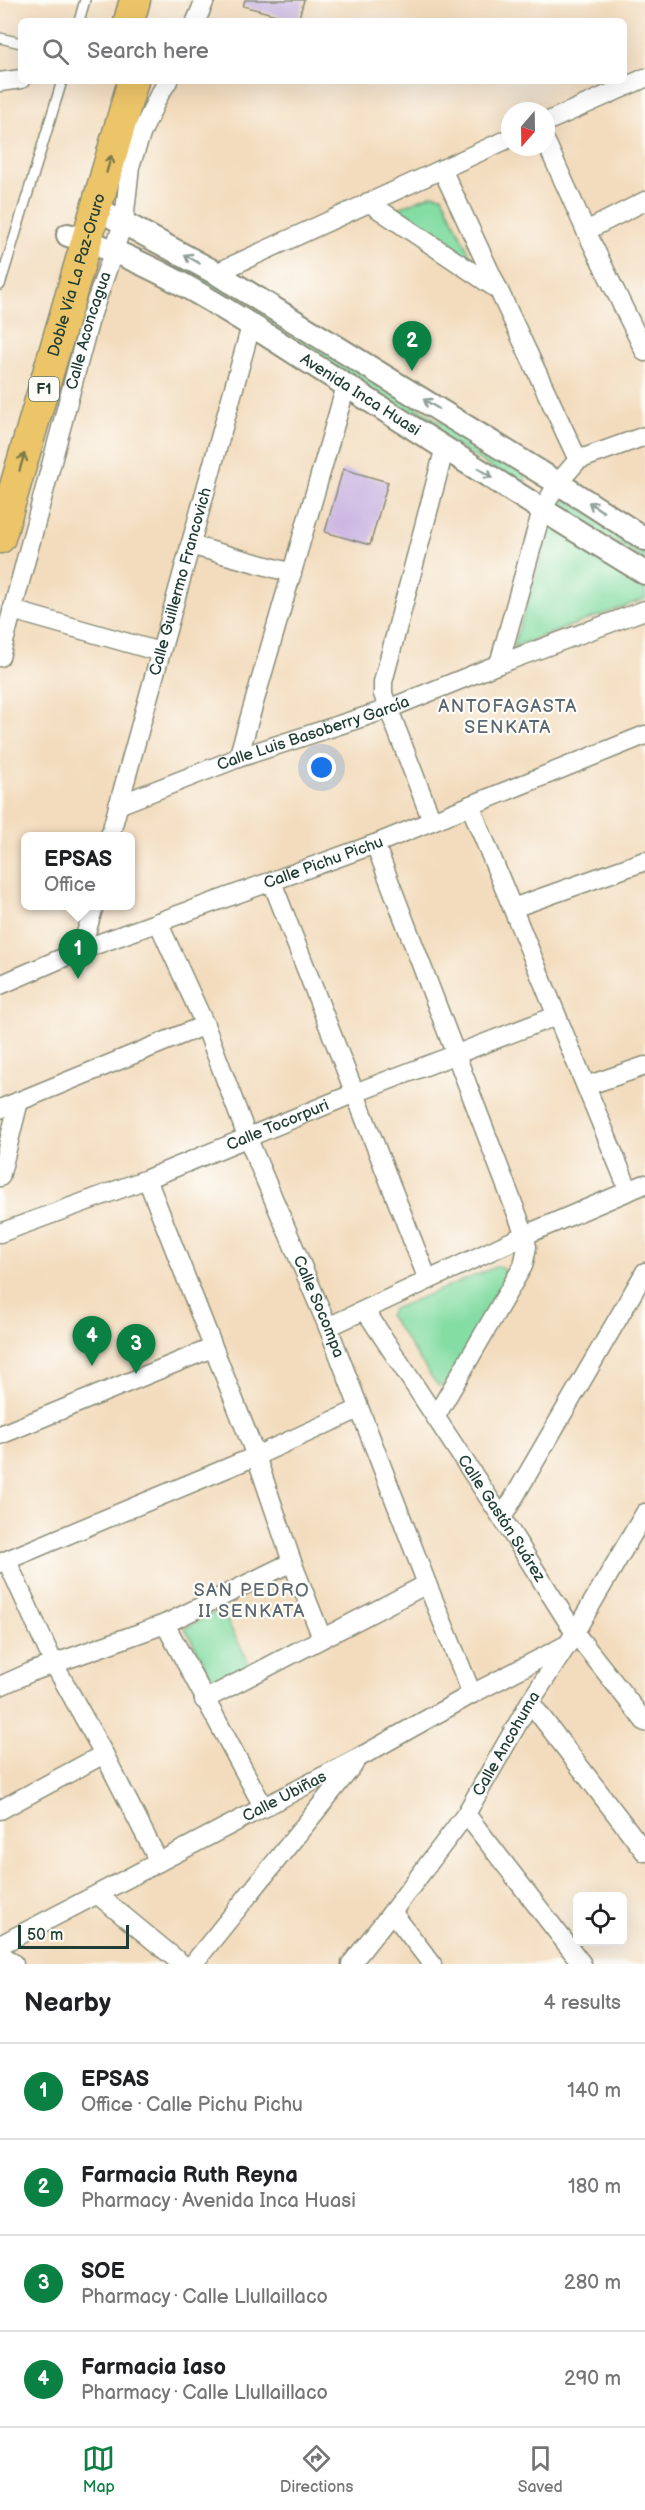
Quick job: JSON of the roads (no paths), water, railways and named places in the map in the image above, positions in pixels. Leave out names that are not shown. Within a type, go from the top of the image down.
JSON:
[{"type":"highway","points":[[130,18],[135,0]]},
{"type":"highway","points":[[151,18],[156,0]]},
{"type":"highway","name":"Doble Vía La Paz-Oruro","points":[[0,466],[89,243],[112,84]]},
{"type":"highway","name":"Doble Vía La Paz-Oruro","points":[[0,538],[89,243],[96,208],[132,84]]},
{"type":"street","points":[[197,18],[205,0]]},
{"type":"street","points":[[627,83],[642,76]]},
{"type":"street","points":[[0,82],[18,79]]},
{"type":"street","name":"Calle Aconcagua","points":[[0,657],[90,319],[89,243],[124,221],[130,166],[142,132],[166,84]]},
{"type":"street","points":[[555,118],[625,84]]},
{"type":"street","points":[[216,273],[501,142]]},
{"type":"street","points":[[552,156],[586,231],[639,326],[645,352]]},
{"type":"street","points":[[442,169],[578,460]]},
{"type":"street","points":[[586,231],[645,201]]},
{"type":"street","points":[[368,202],[499,290]]},
{"type":"street","name":"Avenida Inca Huasi","points":[[96,208],[124,221],[248,292],[645,539]]},
{"type":"street","name":"Avenida Inca Huasi","points":[[89,243],[152,269],[243,321],[645,573]]},
{"type":"street","points":[[243,321],[248,292]]},
{"type":"street","name":"Calle Guillermo Francovich","points":[[112,832],[190,545],[243,321]]},
{"type":"street","points":[[238,758],[346,386]]},
{"type":"street","points":[[499,664],[542,510],[558,483],[578,460],[645,436]]},
{"type":"street","points":[[432,821],[382,694],[383,682],[445,447]]},
{"type":"street","points":[[190,545],[292,573]]},
{"type":"street","points":[[12,610],[160,652]]},
{"type":"street","name":"Calle Luis Basoberry García","points":[[118,805],[238,758],[388,709],[499,664],[645,610]]},
{"type":"street","name":"Calle Pichu Pichu","points":[[0,985],[158,922],[375,844],[645,735]]},
{"type":"street","points":[[328,1327],[525,1235],[637,1188],[586,1086],[470,805]]},
{"type":"street","points":[[375,844],[525,1235],[527,1247],[523,1266],[436,1416]]},
{"type":"street","points":[[513,908],[645,861]]},
{"type":"street","points":[[272,882],[428,1281]]},
{"type":"street","points":[[81,951],[93,910]]},
{"type":"street","name":"Calle Socompa","points":[[158,922],[205,1025],[248,1138],[328,1327],[472,1694]]},
{"type":"street","name":"Calle Tocorpuri","points":[[0,1233],[147,1179],[355,1093],[556,1016]]},
{"type":"street","points":[[0,1108],[205,1025]]},
{"type":"street","points":[[586,1086],[645,1066]]},
{"type":"street","points":[[0,1177],[20,1101]]},
{"type":"street","points":[[147,1179],[256,1456],[292,1562],[322,1638]]},
{"type":"street","points":[[502,1518],[645,1272]]},
{"type":"street","name":"Calle Gastón Suárez","points":[[365,1310],[502,1518],[571,1639],[645,1722]]},
{"type":"street","points":[[0,1435],[212,1348]]},
{"type":"street","points":[[159,1862],[104,1754],[54,1664],[4,1562],[256,1456],[359,1409]]},
{"type":"street","name":"Calle Ancohuma","points":[[351,1964],[466,1814],[530,1702],[571,1639],[645,1513]]},
{"type":"street","points":[[0,1686],[165,1624],[292,1562]]},
{"type":"street","points":[[204,1700],[427,1584]]},
{"type":"street","points":[[165,1624],[264,1808]]},
{"type":"street","name":"Calle Ubiñas","points":[[0,1946],[358,1758],[571,1639]]},
{"type":"street","points":[[530,1702],[645,1852]]},
{"type":"street","points":[[0,1810],[104,1754]]},
{"type":"street","points":[[193,1964],[358,1758]]},
{"type":"street","points":[[466,1814],[582,1964]]},
{"type":"street","points":[[98,1895],[182,1964]]},
{"type":"street","points":[[392,1912],[432,1964]]},
{"type":"street","points":[[0,1953],[14,1964]]},
{"type":"lane","points":[[80,18],[85,0]]},
{"type":"lane","points":[[0,38],[18,42]]},
{"type":"lane","points":[[0,285],[61,84]]},
{"type":"place","name":"Farmacia Ruth Reyna","points":[[412,371]]},
{"type":"place","name":"EPSAS","points":[[78,979]]},
{"type":"place","name":"Farmacia Iaso","points":[[92,1366]]},
{"type":"place","name":"SOE","points":[[136,1374]]},
{"type":"district","name":"ANTOFAGASTA SENKATA","points":[[508,716]]},
{"type":"district","name":"SAN PEDRO II SENKATA","points":[[252,1600]]}]
